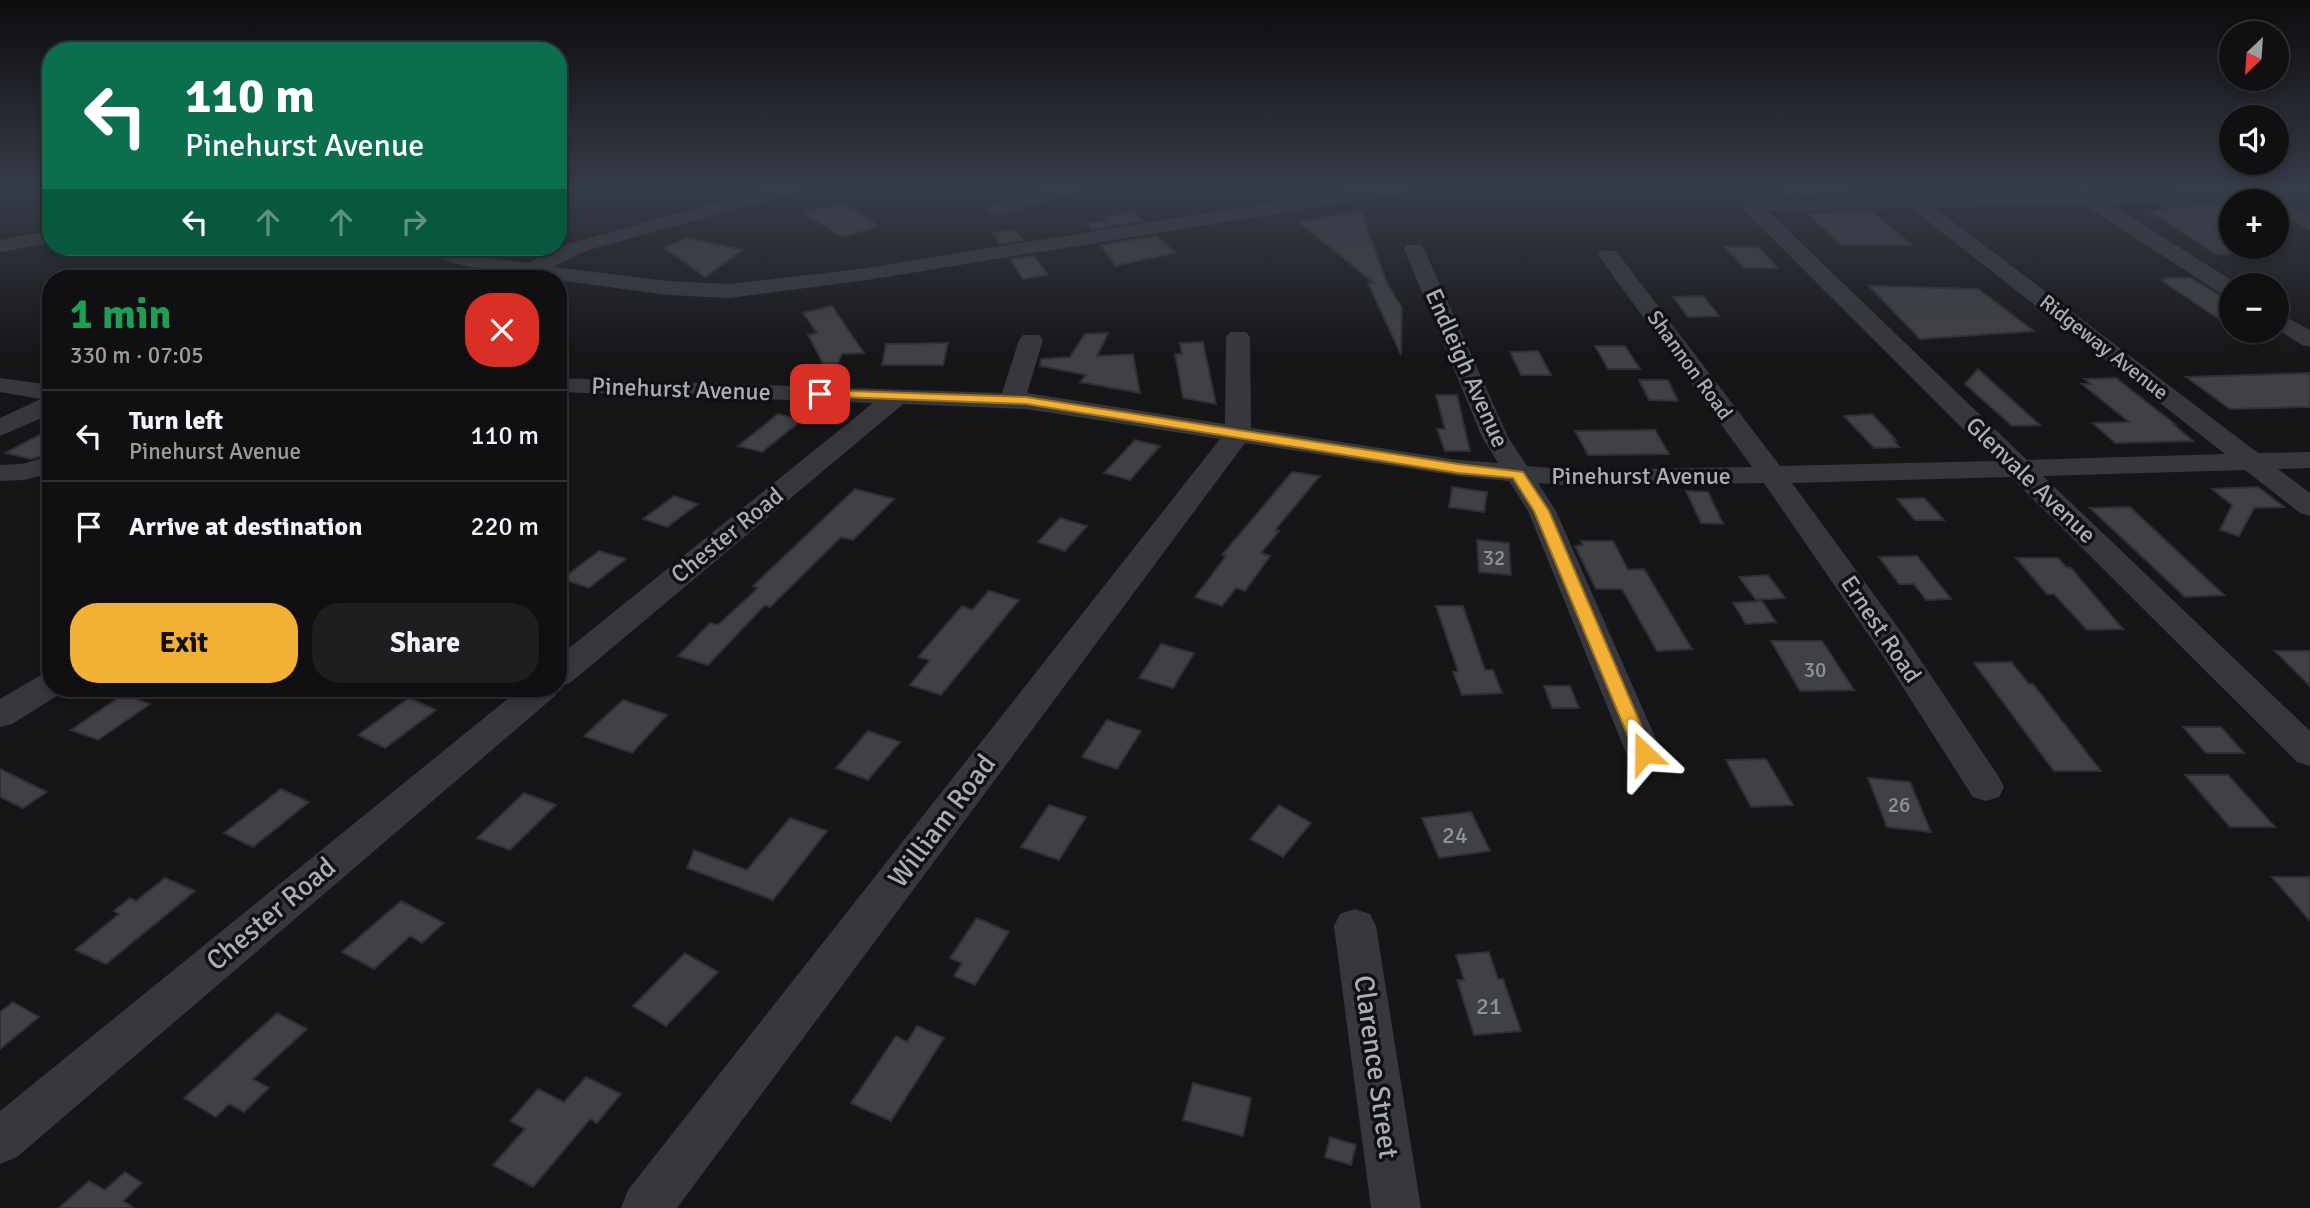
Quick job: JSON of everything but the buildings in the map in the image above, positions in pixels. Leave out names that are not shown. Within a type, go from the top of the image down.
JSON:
[{"type":"street","points":[[567,251],[591,243]]},
{"type":"street","points":[[567,275],[668,288],[717,291],[751,289],[867,274],[1056,243]]},
{"type":"street","name":"Glenvale Avenue","points":[[1789,243],[2310,753]]},
{"type":"street","name":"Ridgeway Avenue","points":[[1970,243],[2310,507]]},
{"type":"street","points":[[2158,243],[2219,282]]},
{"type":"street","name":"Endleigh Avenue","points":[[1414,249],[1494,437],[1542,511],[1644,753]]},
{"type":"street","name":"Shannon Road","points":[[1609,255],[1771,475]]},
{"type":"street","points":[[454,256],[465,261],[532,270],[556,256]]},
{"type":"street","points":[[2289,327],[2310,340]]},
{"type":"street","points":[[1238,337],[1238,434]]},
{"type":"street","points":[[1012,400],[1031,340]]},
{"type":"street","points":[[0,385],[42,392]]},
{"type":"street","name":"Pinehurst Avenue","points":[[567,385],[1012,400],[1518,475],[1597,478],[1771,475],[2310,460]]},
{"type":"street","name":"Chester Road","points":[[567,668],[898,396]]},
{"type":"street","points":[[0,428],[42,408]]},
{"type":"street","name":"William Road","points":[[646,1208],[1238,434]]},
{"type":"street","points":[[0,474],[24,472],[42,467]]},
{"type":"street","name":"Ernest Road","points":[[1771,475],[1894,645],[1986,787]]},
{"type":"street","points":[[0,715],[42,689]]},
{"type":"street","name":"Chester Road","points":[[0,1141],[532,697]]},
{"type":"street","name":"Clarence Street","points":[[1355,926],[1396,1208]]},
{"type":"route","points":[[820,394],[1026,401],[1518,475],[1542,511],[1644,753]]}]
